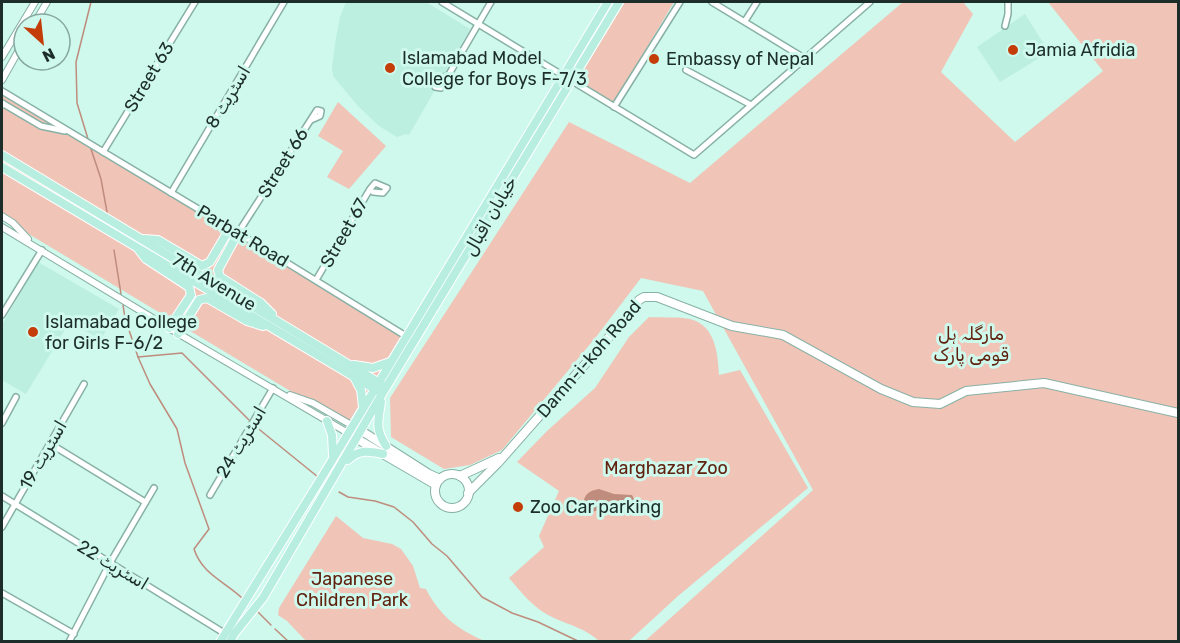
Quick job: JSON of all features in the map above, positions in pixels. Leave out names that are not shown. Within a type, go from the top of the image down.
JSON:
[{"type":"main road","name":"خیابان اقبال","points":[[230,642],[263,597],[334,479],[342,464],[363,407],[381,388],[390,362],[608,2]]},
{"type":"main road","name":"خیابان اقبال","points":[[222,637],[332,461],[415,342],[619,2]]},
{"type":"main road","points":[[2,155],[38,183]]},
{"type":"main road","points":[[2,167],[38,183]]},
{"type":"main road","name":"7th Avenue","points":[[38,183],[279,327],[352,374],[381,388]]},
{"type":"main road","points":[[169,328],[191,294],[189,287],[146,258],[137,242],[159,240],[202,266],[210,262],[234,231]]},
{"type":"main road","points":[[234,231],[218,270],[220,277],[261,303],[279,327]]},
{"type":"main road","name":"Damn-i-koh Road","points":[[468,493],[631,312],[639,300],[650,296],[666,299],[732,326],[788,337],[881,389],[913,402],[940,404],[966,391],[1044,383],[1179,413]]},
{"type":"main road","points":[[178,334],[199,300],[207,298],[247,321],[279,327]]},
{"type":"main road","name":"7th Avenue","points":[[279,327],[348,364],[381,388]]},
{"type":"main road","points":[[348,364],[373,368],[390,362]]},
{"type":"main road","points":[[352,374],[361,390],[363,407]]},
{"type":"main road","points":[[381,388],[377,424],[385,450]]},
{"type":"main road","points":[[327,421],[334,448],[332,461]]},
{"type":"main road","points":[[354,432],[429,474],[438,482]]},
{"type":"main road","points":[[342,464],[354,454],[362,451],[385,450]]},
{"type":"main road","points":[[459,476],[503,456]]},
{"type":"main road","points":[[449,474],[459,476],[467,483],[466,500],[461,505],[448,507],[439,501],[435,491],[438,482],[449,474]]},
{"type":"street","points":[[2,57],[34,2]]},
{"type":"street","name":"Street 63","points":[[103,152],[195,2]]},
{"type":"street","name":"اسٹریٹ 8","points":[[171,193],[284,2]]},
{"type":"street","points":[[442,2],[694,155],[867,2]]},
{"type":"street","points":[[448,76],[436,79],[435,87],[441,88],[478,23],[491,2]]},
{"type":"street","points":[[614,107],[680,2]]},
{"type":"street","points":[[712,2],[804,58]]},
{"type":"street","points":[[746,21],[757,2]]},
{"type":"street","points":[[1005,26],[1008,2]]},
{"type":"street","points":[[2,80],[12,62]]},
{"type":"street","points":[[686,70],[751,105]]},
{"type":"street","name":"Parbat Road","points":[[2,91],[415,342]]},
{"type":"street","name":"Parbat Road","points":[[2,104],[41,126],[70,132]]},
{"type":"street","name":"Street 66","points":[[234,231],[317,110],[321,111],[320,116],[311,120]]},
{"type":"street","name":"Street 67","points":[[316,280],[370,189],[375,183],[387,188],[387,191],[383,193],[373,192]]},
{"type":"street","points":[[2,216],[13,223],[32,245]]},
{"type":"street","points":[[2,227],[327,421],[354,432]]},
{"type":"street","points":[[2,315],[42,250]]},
{"type":"street","name":"اسٹریٹ 19","points":[[2,527],[84,384]]},
{"type":"street","points":[[273,388],[313,403],[354,432]]},
{"type":"street","name":"اسٹریٹ 24","points":[[210,495],[273,388]]},
{"type":"street","points":[[2,423],[16,397]]},
{"type":"street","points":[[49,443],[145,502]]},
{"type":"street","points":[[69,642],[154,488]]},
{"type":"street","name":"اسٹریٹ 22","points":[[2,496],[111,563],[222,637]]},
{"type":"street","points":[[2,593],[74,634]]},
{"type":"shaded area","name":"Islamabad Model College for Boys F-7/3","points":[[346,2],[426,2],[470,29],[409,135],[397,137],[379,126],[358,106],[333,76],[336,38]]},
{"type":"shaded area","name":"Jamia Afridia","points":[[1025,14],[1049,52],[1000,82],[977,47]]},
{"type":"shaded area","name":"Islamabad College for Girls F-6/2","points":[[38,262],[119,309],[101,339],[69,323],[26,394],[2,380],[2,325]]},
{"type":"shaded area","points":[[599,489],[614,494],[632,495],[639,509],[634,513],[614,514],[606,506],[589,512],[584,504],[585,497],[590,492]]},
{"type":"green space","points":[[625,2],[674,2],[614,103],[581,84],[582,73]]},
{"type":"green space","name":"مارگلہ ہل قومی پارک","points":[[903,2],[963,2],[973,14],[941,72],[1015,142],[1103,71],[1048,2],[1178,2],[1178,641],[645,641],[813,490],[703,291],[641,278],[596,337],[502,450],[470,465],[444,469],[391,437],[390,398],[569,122],[690,183]]},
{"type":"green space","points":[[2,93],[401,336],[347,425],[2,218]]},
{"type":"green space","points":[[338,102],[386,146],[349,189],[327,177],[343,151],[318,136]]},
{"type":"green space","name":"Marghazar Zoo","points":[[649,317],[692,319],[703,325],[715,344],[719,375],[740,370],[808,488],[678,596],[629,641],[599,641],[583,630],[541,610],[529,601],[509,578],[544,547],[539,536],[559,491],[517,462],[547,431],[595,388],[629,337]]},
{"type":"green space","name":"Japanese Children Park","points":[[336,516],[363,538],[392,544],[401,549],[413,566],[420,588],[426,589],[443,614],[458,627],[485,641],[306,641],[278,615],[279,608]]},
{"type":"waterway","points":[[88,139],[77,103],[76,62],[91,2]]},
{"type":"waterway","points":[[91,149],[101,179],[107,212]]},
{"type":"waterway","points":[[114,250],[121,294]]},
{"type":"waterway","points":[[123,305],[138,357],[182,353],[249,420]]},
{"type":"waterway","points":[[138,357],[150,384],[177,429],[185,463],[209,529],[194,549],[202,565],[242,598]]},
{"type":"waterway","points":[[255,426],[318,477]]},
{"type":"waterway","points":[[339,492],[348,497],[375,501],[394,507],[413,522],[432,544],[447,556],[482,597],[512,613],[538,622],[580,642]]},
{"type":"waterway","points":[[257,611],[271,625]]},
{"type":"waterway","points":[[275,629],[289,642]]},
{"type":"place","name":"Jamia Afridia","points":[[1013,50]]},
{"type":"place","name":"Embassy of Nepal","points":[[654,59]]},
{"type":"place","name":"Islamabad Model College for Boys F-7/3","points":[[390,68]]},
{"type":"place","name":"Islamabad College for Girls F-6/2","points":[[33,332]]},
{"type":"place","name":"Zoo Car parking","points":[[518,507]]}]
